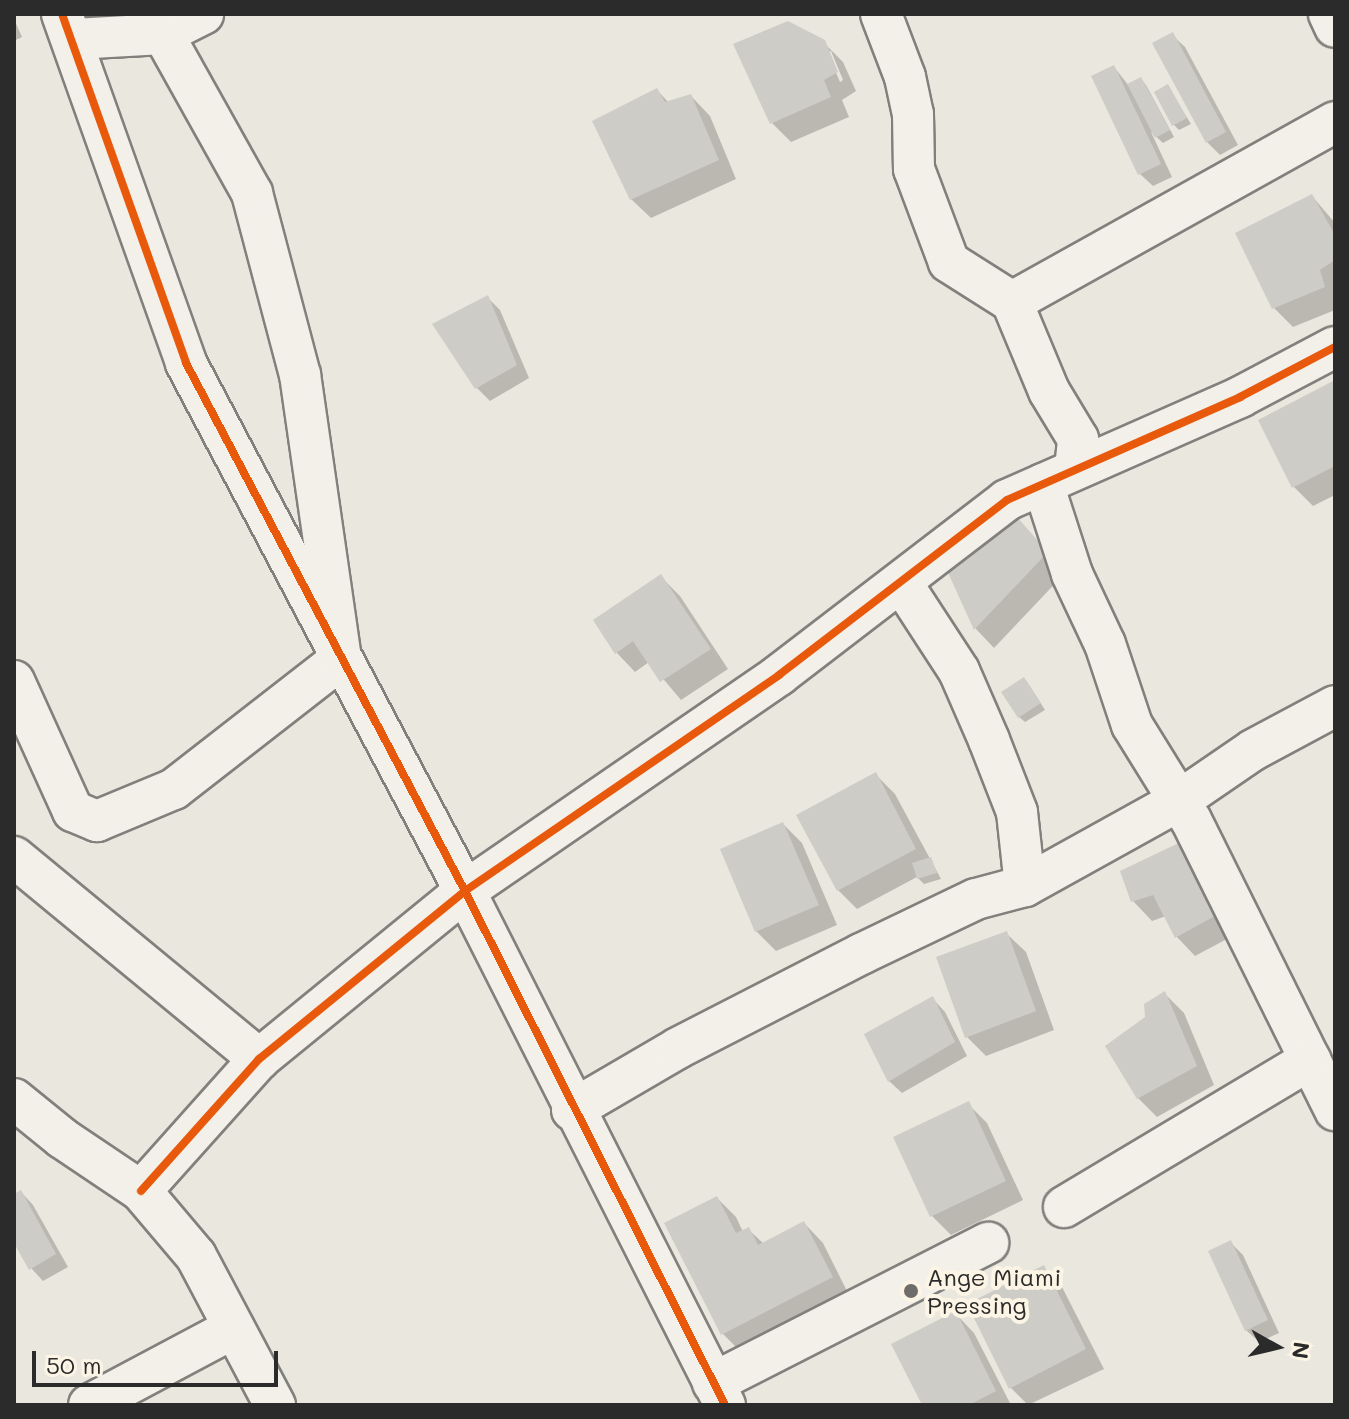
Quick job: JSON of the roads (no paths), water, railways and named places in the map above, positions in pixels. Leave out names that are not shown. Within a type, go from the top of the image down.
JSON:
[{"type":"street","points":[[203,14],[163,34],[68,26],[186,363],[465,891],[572,1110],[719,1394],[988,1243]]},
{"type":"street","points":[[1329,14],[1335,27]]},
{"type":"street","points":[[886,16],[910,102],[914,169],[949,262],[1012,302],[1049,391],[1078,439],[1059,477],[1072,574],[1105,644],[1132,725],[1180,800],[1335,1110]]},
{"type":"street","points":[[163,34],[252,193],[300,375],[341,659]]},
{"type":"street","points":[[1012,302],[1335,122]]},
{"type":"street","points":[[141,1191],[259,1059],[465,891],[779,675],[1007,500],[1240,397],[1335,347]]},
{"type":"street","points":[[901,582],[959,671],[989,740],[1017,812],[1025,886]]},
{"type":"street","points":[[14,681],[73,811],[97,821],[174,789],[341,659]]},
{"type":"street","points":[[572,1110],[678,1048],[861,954],[976,899],[1025,886],[1180,800],[1253,750],[1335,706]]},
{"type":"street","points":[[14,857],[259,1059]]},
{"type":"street","points":[[1064,1207],[1310,1060]]},
{"type":"street","points":[[14,1099],[62,1138],[141,1191],[196,1256],[275,1405]]},
{"type":"street","points":[[89,1405],[234,1328]]},
{"type":"place","name":"Ange Miami Pressing","points":[[911,1291]]}]
